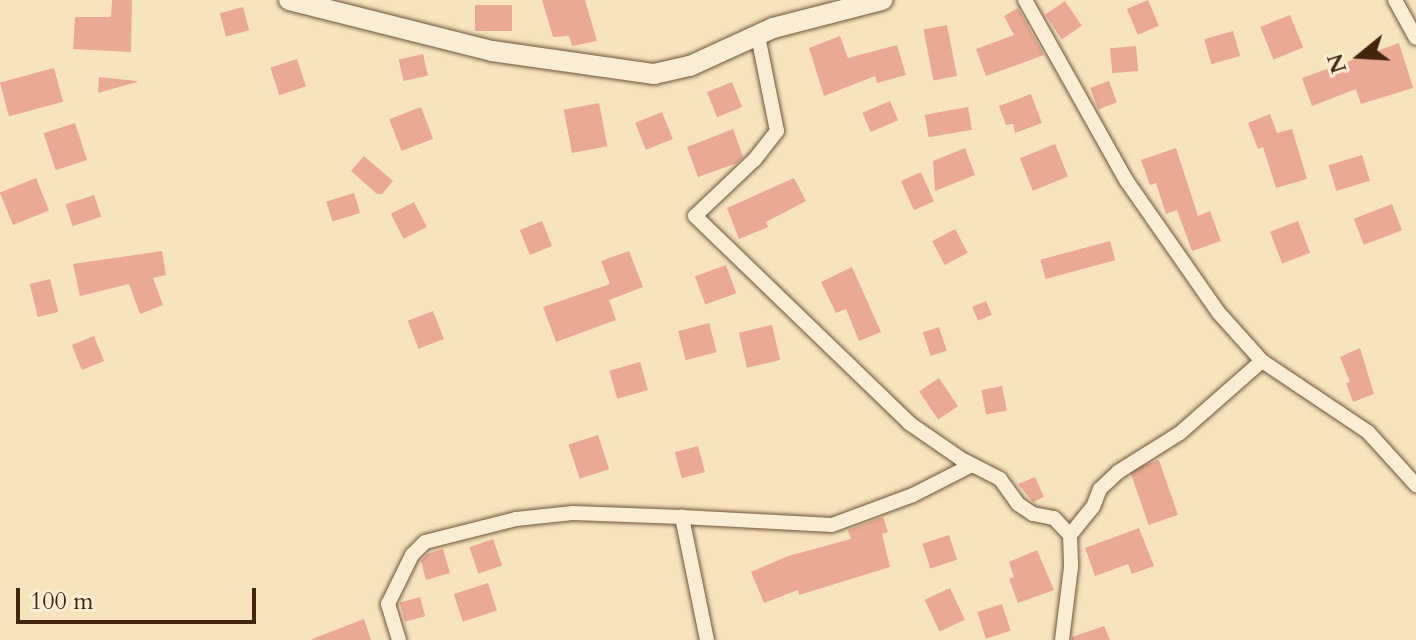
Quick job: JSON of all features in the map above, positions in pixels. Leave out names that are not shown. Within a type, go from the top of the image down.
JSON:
[{"type":"main road","points":[[289,0],[492,51],[654,74],[690,66],[773,28],[882,0]]},
{"type":"street","points":[[1025,0],[1126,180],[1218,312],[1262,361],[1368,432],[1416,485]]},
{"type":"street","points":[[1395,0],[1416,38]]},
{"type":"street","points":[[758,36],[777,131],[754,160],[695,216],[909,423],[972,465],[1000,479],[1018,504],[1033,514],[1054,518],[1070,535]]},
{"type":"street","points":[[1062,640],[1071,567],[1070,535],[1093,507],[1100,489],[1118,472],[1180,433],[1262,361]]},
{"type":"street","points":[[399,640],[388,604],[412,555],[425,542],[516,519],[573,513],[832,525],[913,495],[972,465]]},
{"type":"street","points":[[682,517],[707,640]]},
{"type":"building","points":[[112,0],[132,0],[131,52],[73,49],[75,17],[111,17]]},
{"type":"building","points":[[542,0],[585,0],[597,41],[572,46],[569,36],[553,37]]},
{"type":"building","points":[[1148,0],[1159,26],[1138,35],[1127,9]]},
{"type":"building","points":[[1065,1],[1082,26],[1062,39],[1045,14]]},
{"type":"building","points":[[475,5],[512,5],[512,31],[475,31]]},
{"type":"building","points":[[243,7],[249,30],[226,36],[220,13]]},
{"type":"building","points":[[1018,8],[1044,55],[986,76],[976,49],[1014,35],[1004,16]]},
{"type":"building","points":[[1290,15],[1303,47],[1273,59],[1260,27]]},
{"type":"building","points":[[947,25],[957,76],[933,81],[923,30]]},
{"type":"building","points":[[1233,31],[1240,56],[1211,64],[1204,39]]},
{"type":"building","points":[[840,36],[848,58],[897,45],[906,75],[877,83],[875,76],[824,96],[809,48]]},
{"type":"building","points":[[1399,43],[1413,88],[1361,104],[1356,89],[1312,106],[1302,78]]},
{"type":"building","points":[[1136,46],[1138,71],[1112,73],[1110,48]]},
{"type":"building","points":[[423,54],[428,75],[404,81],[399,60]]},
{"type":"building","points":[[297,59],[306,87],[279,95],[270,68]]},
{"type":"building","points":[[54,68],[63,102],[9,116],[0,82]]},
{"type":"building","points":[[99,77],[137,81],[137,82],[98,93]]},
{"type":"building","points":[[1109,81],[1117,103],[1098,109],[1090,88]]},
{"type":"building","points":[[732,82],[742,107],[717,117],[707,92]]},
{"type":"building","points":[[1031,94],[1042,123],[1015,133],[1013,124],[1006,125],[999,106]]},
{"type":"building","points":[[890,101],[898,120],[871,132],[862,113]]},
{"type":"building","points":[[599,103],[607,146],[572,153],[564,110]]},
{"type":"building","points":[[421,107],[433,139],[401,151],[389,119]]},
{"type":"building","points":[[968,107],[972,130],[929,137],[925,115]]},
{"type":"building","points":[[662,112],[673,139],[646,150],[635,123]]},
{"type":"building","points":[[1270,114],[1277,133],[1292,129],[1307,179],[1276,188],[1263,147],[1258,149],[1248,123]]},
{"type":"building","points":[[75,123],[87,160],[56,170],[44,133]]},
{"type":"building","points":[[733,129],[743,157],[737,163],[698,177],[687,147]]},
{"type":"building","points":[[1055,144],[1068,176],[1033,191],[1020,158]]},
{"type":"building","points":[[965,148],[975,175],[935,191],[933,161]]},
{"type":"building","points":[[1176,148],[1198,216],[1210,211],[1221,241],[1192,251],[1177,210],[1166,214],[1156,183],[1150,185],[1141,160]]},
{"type":"building","points":[[1362,155],[1370,181],[1336,191],[1329,165]]},
{"type":"building","points":[[364,156],[393,181],[382,194],[377,194],[351,171]]},
{"type":"building","points":[[921,172],[934,201],[914,210],[901,181]]},
{"type":"building","points":[[36,178],[49,210],[13,225],[0,193]]},
{"type":"building","points":[[794,178],[806,201],[766,222],[768,227],[739,239],[727,208]]},
{"type":"building","points":[[354,193],[360,213],[332,222],[326,201]]},
{"type":"building","points":[[94,195],[101,217],[73,226],[65,204]]},
{"type":"building","points":[[414,202],[427,227],[404,239],[391,214]]},
{"type":"building","points":[[1392,204],[1402,230],[1364,245],[1354,219]]},
{"type":"building","points":[[542,221],[552,246],[530,255],[520,230]]},
{"type":"building","points":[[1298,221],[1310,253],[1282,263],[1270,232]]},
{"type":"building","points":[[955,229],[968,253],[945,265],[932,241]]},
{"type":"building","points":[[1110,241],[1115,260],[1046,279],[1040,260]]},
{"type":"building","points":[[162,251],[166,275],[153,278],[163,305],[140,314],[129,284],[80,296],[73,264]]},
{"type":"building","points":[[629,251],[643,287],[609,300],[616,320],[556,342],[543,307],[610,284],[601,261]]},
{"type":"building","points":[[726,265],[736,293],[705,304],[695,276]]},
{"type":"building","points":[[852,267],[881,332],[859,341],[846,309],[836,313],[821,282]]},
{"type":"building","points":[[50,279],[58,312],[38,317],[30,284]]},
{"type":"building","points":[[986,301],[992,315],[978,321],[972,307]]},
{"type":"building","points":[[433,311],[444,339],[419,349],[408,321]]},
{"type":"building","points":[[709,323],[717,352],[686,360],[678,331]]},
{"type":"building","points":[[772,325],[780,360],[747,368],[739,333]]},
{"type":"building","points":[[939,327],[947,351],[931,356],[923,332]]},
{"type":"building","points":[[94,336],[104,361],[82,370],[72,345]]},
{"type":"building","points":[[1360,348],[1374,394],[1353,402],[1346,383],[1350,382],[1340,357]]},
{"type":"building","points":[[640,362],[648,390],[617,399],[609,371]]},
{"type":"building","points":[[939,378],[958,406],[938,420],[919,391]]},
{"type":"building","points":[[1002,386],[1007,411],[986,415],[981,390]]},
{"type":"building","points":[[598,435],[609,469],[580,479],[569,445]]},
{"type":"building","points":[[698,446],[705,472],[682,478],[675,452]]},
{"type":"building","points":[[1159,460],[1178,515],[1149,525],[1130,470]]},
{"type":"building","points":[[1035,477],[1044,497],[1033,502],[1018,484]]},
{"type":"building","points":[[883,517],[888,532],[882,534],[890,567],[799,595],[798,590],[764,603],[751,572],[788,556],[851,539],[848,530]]},
{"type":"building","points":[[1139,528],[1154,566],[1132,574],[1128,564],[1095,576],[1085,548]]},
{"type":"building","points":[[949,535],[957,560],[930,568],[922,544]]},
{"type":"building","points":[[493,539],[502,565],[478,574],[469,547]]},
{"type":"building","points":[[443,549],[450,573],[426,580],[421,561],[427,554]]},
{"type":"building","points":[[1037,550],[1054,590],[1018,603],[1009,579],[1014,577],[1009,562]]},
{"type":"building","points":[[488,583],[497,611],[463,622],[454,594]]},
{"type":"building","points":[[950,588],[965,620],[939,632],[925,600]]},
{"type":"building","points":[[420,597],[425,616],[405,622],[400,602]]},
{"type":"building","points":[[1002,604],[1011,631],[986,639],[977,612]]},
{"type":"building","points":[[364,619],[371,640],[312,639]]},
{"type":"building","points":[[1104,626],[1110,640],[1072,640],[1072,637]]}]
